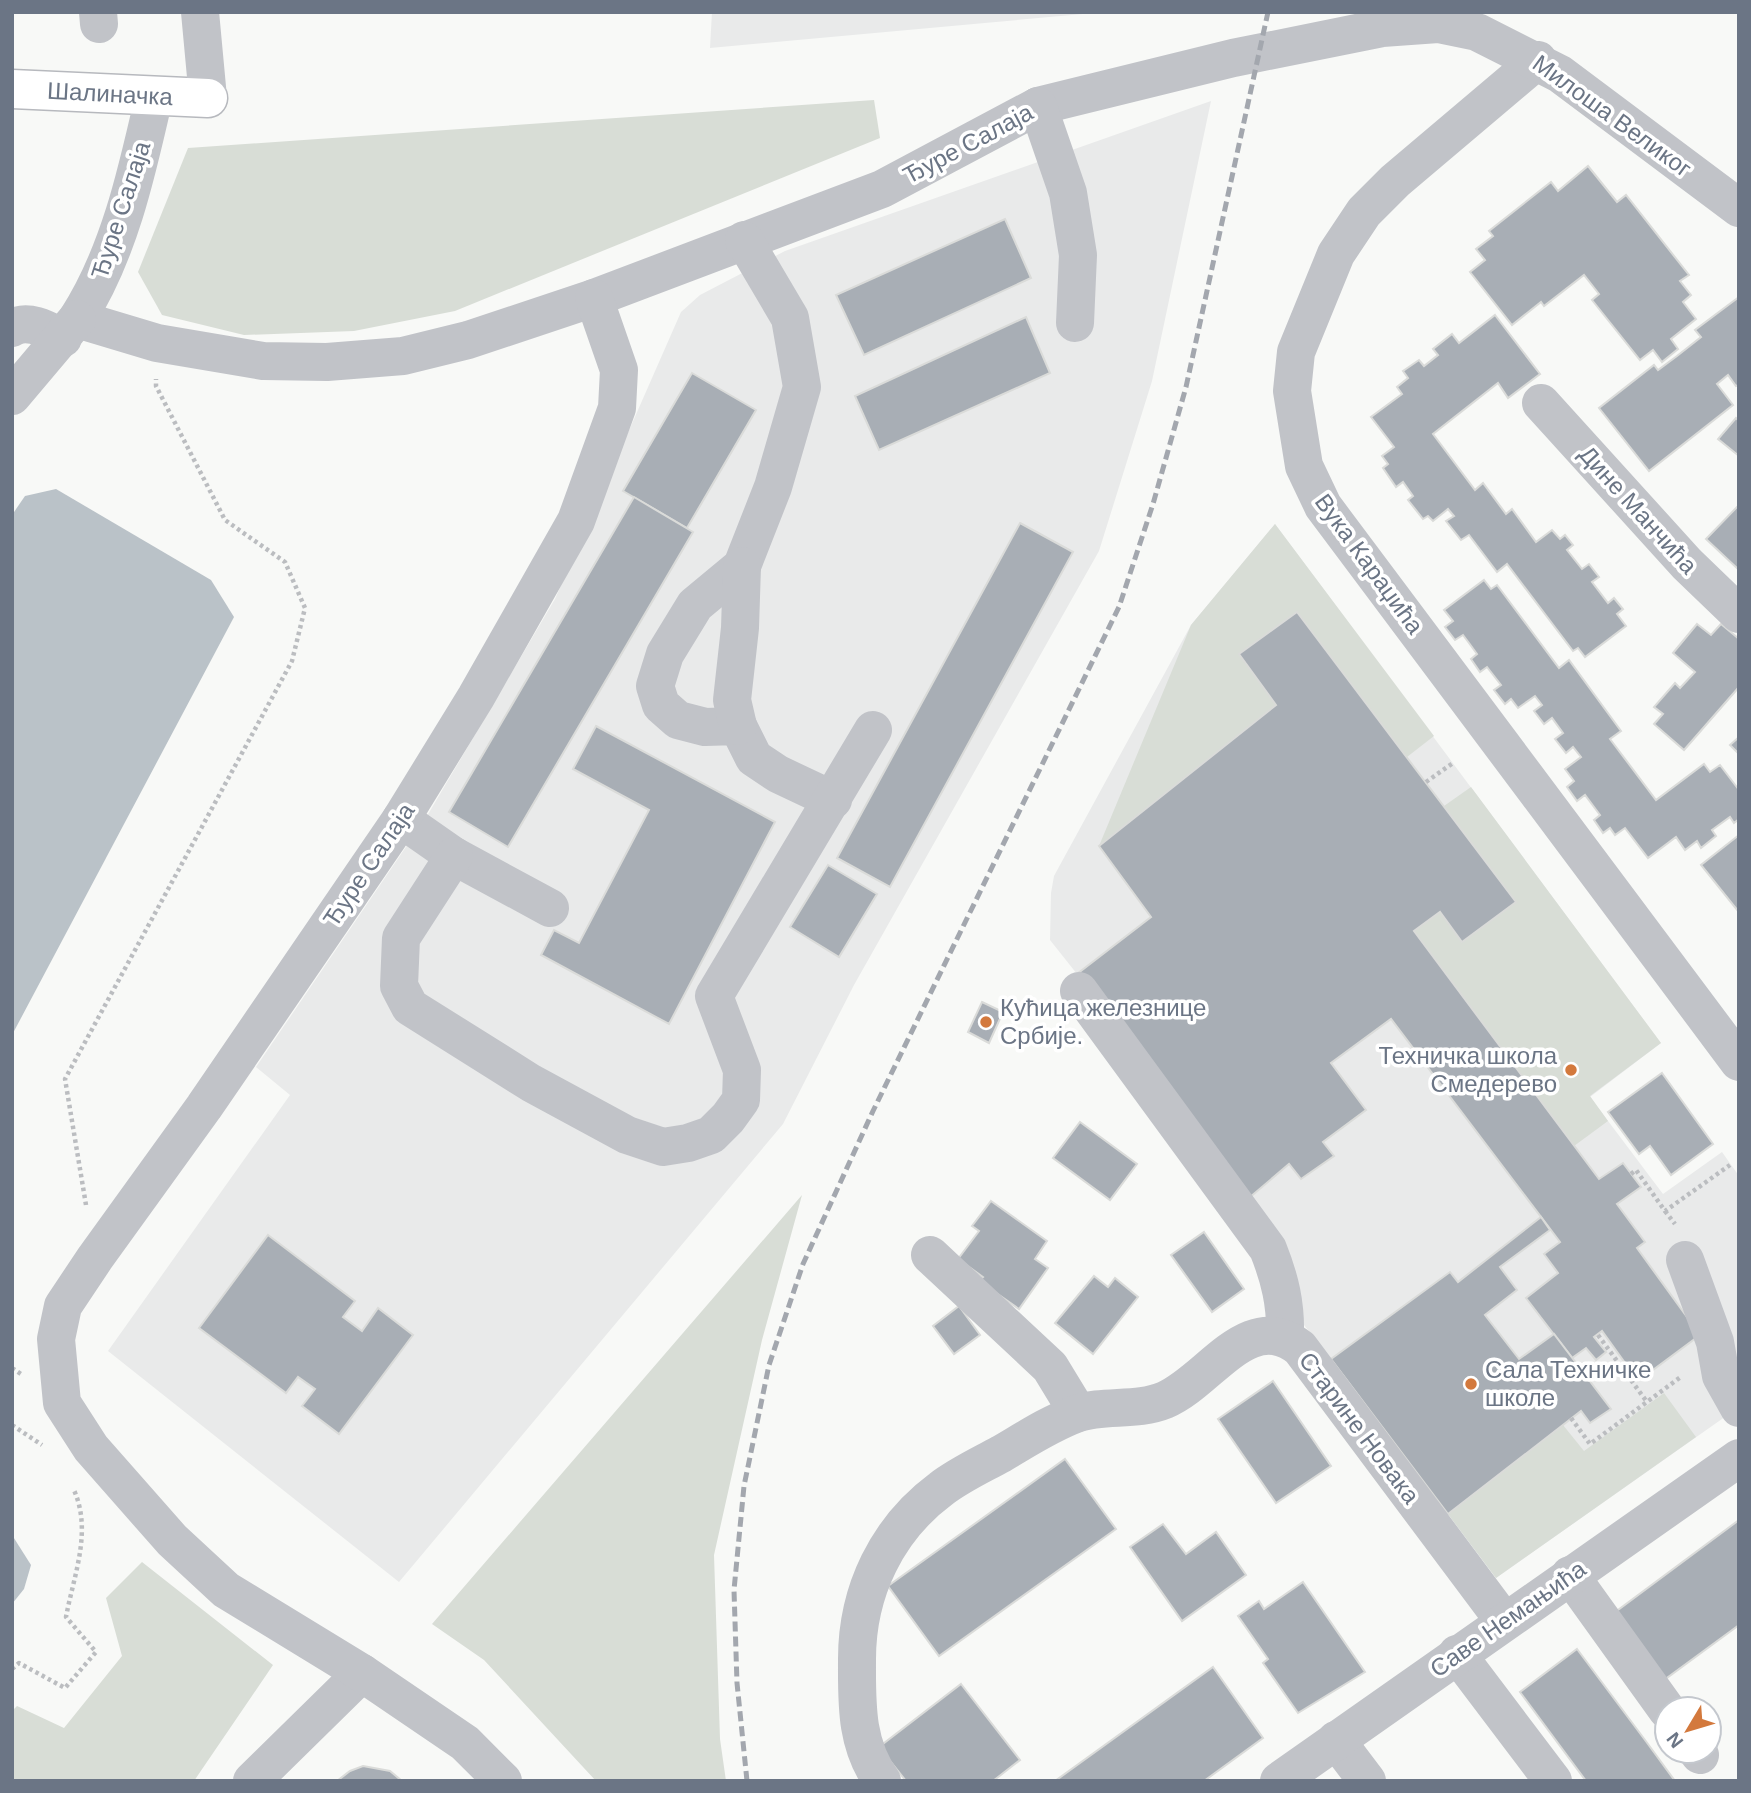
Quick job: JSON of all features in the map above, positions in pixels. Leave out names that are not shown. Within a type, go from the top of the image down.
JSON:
[{"type":"main road","name":"Шалиначка","points":[[12,89],[208,98]]},
{"type":"street","points":[[200,12],[208,98]]},
{"type":"street","name":"Милоша Великог","points":[[1355,33],[1438,24],[1477,32],[1538,60],[1734,192]]},
{"type":"street","name":"Ђуре Салаја","points":[[70,329],[263,361],[327,362],[403,356],[468,340],[594,298],[882,189],[1038,106],[1233,58],[1355,33]]},
{"type":"street","name":"Вука Караџића","points":[[1538,60],[1395,181],[1364,212],[1336,254],[1296,352],[1292,391],[1304,466],[1323,506],[1739,1062]]},
{"type":"street","name":"Ђуре Салаја","points":[[12,396],[70,329],[94,292],[111,256],[154,97]]},
{"type":"street","points":[[1038,106],[1068,193],[1077,255],[1075,323]]},
{"type":"street","points":[[744,240],[790,318],[802,387],[773,487],[742,566],[740,628],[732,700],[738,726],[754,758],[778,774],[833,800]]},
{"type":"street","name":"Ђуре Салаја","points":[[362,1673],[226,1590],[172,1540],[125,1489],[91,1448],[62,1403],[56,1339],[63,1306],[204,1107],[401,819],[537,593],[576,521],[617,408],[619,370],[594,298]]},
{"type":"street","points":[[12,328],[19,324],[70,329]]},
{"type":"street","name":"Дине Манчића","points":[[1541,403],[1687,564],[1739,614]]},
{"type":"street","points":[[738,726],[705,727],[678,720],[661,705],[655,686],[665,654],[695,605],[742,566]]},
{"type":"street","points":[[454,856],[401,938],[399,986],[410,1007],[531,1083],[627,1135],[663,1147],[688,1143],[711,1135],[741,1100],[741,1070],[714,996],[873,730]]},
{"type":"street","points":[[401,819],[454,856],[550,908]]},
{"type":"street","points":[[1079,991],[1268,1249],[1281,1281],[1286,1310],[1285,1337]]},
{"type":"street","points":[[930,1255],[1050,1367],[1078,1413]]},
{"type":"street","points":[[1685,1260],[1716,1342],[1721,1376],[1739,1408]]},
{"type":"street","name":"Старине Новака","points":[[882,1781],[862,1743],[857,1702],[857,1652],[861,1618],[876,1566],[892,1537],[913,1512],[942,1488],[1078,1413],[1126,1409],[1166,1400],[1190,1385],[1243,1342],[1261,1335],[1285,1337],[1300,1348],[1504,1621]]},
{"type":"street","name":"Саве Немањића","points":[[1279,1781],[1739,1458]]},
{"type":"street","points":[[1570,1575],[1656,1695]]},
{"type":"street","points":[[1457,1654],[1553,1781]]},
{"type":"street","points":[[252,1781],[362,1673],[465,1743],[503,1781]]},
{"type":"street","points":[[1336,1740],[1367,1781]]},
{"type":"path","points":[[95,1258],[65,1079],[292,660],[305,608],[285,562],[225,520],[156,386],[157,343]]},
{"type":"path","points":[[1426,782],[1453,763]]},
{"type":"path","points":[[1631,1174],[1636,1170],[1665,1211],[1730,1165]]},
{"type":"path","points":[[1598,1335],[1647,1402]]},
{"type":"path","points":[[1571,1418],[1590,1444],[1688,1371]]},
{"type":"path","points":[[12,1425],[49,1451]]},
{"type":"path","points":[[12,1670],[19,1663],[65,1688],[96,1652],[65,1617],[81,1553],[82,1507],[70,1482]]},
{"type":"shaded area","points":[[712,12],[1105,12],[710,48]]},
{"type":"shaded area","points":[[874,100],[880,138],[455,311],[354,331],[244,335],[162,315],[138,272],[188,148]]},
{"type":"shaded area","points":[[1211,101],[1152,381],[1099,551],[854,985],[783,1124],[399,1582],[108,1351],[290,1095],[256,1067],[427,816],[555,599],[681,312],[700,295],[785,251]]},
{"type":"shaded area","points":[[56,489],[211,580],[234,617],[12,1035],[12,515],[25,496]]},
{"type":"shaded area","name":"Техничка школа Смедерево","points":[[1275,524],[1661,1043],[1590,1097],[1663,1194],[1722,1152],[1739,1176],[1739,1407],[1496,1578],[1448,1514],[1581,1411],[1591,1423],[1610,1409],[1572,1358],[1586,1348],[1596,1360],[1606,1353],[1594,1337],[1602,1331],[1638,1381],[1700,1335],[1637,1248],[1645,1242],[1617,1204],[1641,1186],[1623,1163],[1599,1179],[1414,931],[1440,912],[1462,941],[1516,902],[1297,613],[1276,705],[1100,846],[1151,917],[1077,974],[1050,940],[1054,876],[1191,625]]},
{"type":"shaded area","points":[[1275,524],[1434,736],[1407,757],[1297,613],[1276,705],[1099,846],[1191,625]]},
{"type":"shaded area","points":[[1471,787],[1661,1043],[1590,1096],[1608,1121],[1574,1146],[1414,931],[1440,912],[1462,941],[1516,902],[1444,806]]},
{"type":"shaded area","name":"Техничка школа Смедерево","points":[[1391,1019],[1541,1217],[1458,1282],[1450,1272],[1331,1359],[1304,1325],[1249,1199],[1289,1164],[1301,1179],[1333,1156],[1323,1142],[1331,1063]]},
{"type":"shaded area","points":[[802,1195],[762,1340],[714,1555],[720,1739],[726,1781],[596,1781],[484,1660],[432,1624]]},
{"type":"shaded area","points":[[1550,1230],[1560,1242],[1544,1254],[1558,1273],[1527,1298],[1554,1334],[1519,1359],[1485,1315],[1517,1290],[1500,1267]]},
{"type":"shaded area","points":[[1664,1393],[1696,1437],[1496,1578],[1448,1514],[1563,1425],[1584,1451]]},
{"type":"shaded area","points":[[12,1535],[31,1565],[24,1589],[12,1604]]},
{"type":"shaded area","points":[[142,1562],[273,1665],[194,1781],[12,1781],[12,1711],[17,1706],[64,1728],[122,1656],[106,1598]]},
{"type":"building","points":[[1588,166],[1617,202],[1626,195],[1689,275],[1680,281],[1691,295],[1683,302],[1696,319],[1671,339],[1678,349],[1662,362],[1653,350],[1640,360],[1592,300],[1599,294],[1584,275],[1544,306],[1541,302],[1512,325],[1470,272],[1485,260],[1476,249],[1493,236],[1489,231],[1551,182],[1558,191]]},
{"type":"building","points":[[1005,219],[1031,278],[864,355],[836,295]]},
{"type":"building","points":[[1739,297],[1739,385],[1736,386],[1728,375],[1717,384],[1733,405],[1649,471],[1599,408],[1654,365],[1658,370],[1701,337],[1695,330]]},
{"type":"building","points":[[1495,315],[1540,374],[1508,398],[1498,383],[1433,434],[1475,490],[1483,483],[1506,514],[1512,509],[1536,542],[1552,530],[1560,539],[1565,535],[1573,545],[1567,550],[1582,569],[1589,564],[1599,577],[1592,582],[1608,603],[1614,598],[1623,609],[1617,614],[1626,626],[1585,657],[1578,648],[1573,651],[1507,564],[1497,572],[1469,535],[1461,540],[1446,521],[1454,516],[1448,509],[1433,521],[1428,516],[1423,519],[1408,500],[1413,496],[1403,482],[1396,487],[1383,468],[1388,464],[1382,456],[1394,447],[1371,417],[1402,394],[1397,387],[1408,378],[1403,371],[1419,360],[1424,366],[1438,355],[1433,349],[1452,334],[1459,343]]},
{"type":"building","points":[[1026,317],[1050,373],[879,450],[855,396]]},
{"type":"building","points":[[692,373],[756,410],[687,528],[623,491]]},
{"type":"building","points":[[1736,418],[1739,421],[1739,456],[1718,439]]},
{"type":"building","points":[[634,497],[693,532],[508,847],[449,812]]},
{"type":"building","points":[[1739,505],[1739,570],[1706,539]]},
{"type":"building","points":[[1020,523],[1073,552],[890,887],[837,858]]},
{"type":"building","points":[[1484,580],[1491,589],[1497,585],[1559,668],[1569,660],[1621,731],[1610,739],[1656,800],[1704,764],[1710,772],[1720,765],[1739,790],[1739,819],[1734,823],[1730,817],[1712,830],[1716,836],[1701,848],[1697,841],[1685,850],[1676,837],[1648,858],[1625,828],[1615,835],[1610,828],[1603,833],[1594,820],[1600,815],[1585,795],[1577,801],[1567,787],[1574,781],[1565,769],[1581,757],[1573,747],[1566,753],[1555,739],[1563,733],[1552,718],[1544,724],[1534,711],[1542,705],[1535,696],[1518,708],[1511,699],[1505,704],[1494,690],[1501,685],[1487,667],[1480,672],[1471,659],[1477,654],[1463,635],[1455,640],[1445,627],[1453,621],[1444,610]]},
{"type":"building","name":"Техничка школа Смедерево","points":[[1297,612],[1516,902],[1462,942],[1440,912],[1414,931],[1599,1179],[1623,1163],[1641,1187],[1617,1204],[1645,1242],[1637,1248],[1700,1335],[1638,1381],[1602,1331],[1594,1337],[1606,1352],[1596,1360],[1586,1348],[1572,1358],[1526,1298],[1558,1273],[1544,1254],[1560,1242],[1391,1019],[1331,1063],[1366,1110],[1323,1142],[1334,1156],[1301,1179],[1289,1164],[1249,1198],[1077,974],[1151,917],[1099,846],[1276,705],[1239,654]]},
{"type":"building","points":[[1697,624],[1711,635],[1721,624],[1739,639],[1739,687],[1684,750],[1654,724],[1663,714],[1654,707],[1675,683],[1680,688],[1695,672],[1673,653]]},
{"type":"building","points":[[596,726],[775,822],[669,1024],[541,955],[554,930],[579,943],[649,810],[573,769]]},
{"type":"building","points":[[1739,737],[1739,754],[1730,745]]},
{"type":"building","points":[[1739,835],[1739,910],[1738,911],[1701,865]]},
{"type":"building","points":[[828,865],[877,894],[839,957],[790,927]]},
{"type":"building","name":"Кућица железнице Србије.","points":[[982,1002],[1003,1012],[989,1043],[968,1032]]},
{"type":"building","points":[[1662,1073],[1713,1144],[1671,1175],[1650,1146],[1639,1154],[1608,1112]]},
{"type":"building","points":[[1080,1122],[1137,1164],[1110,1200],[1053,1158]]},
{"type":"building","points":[[991,1201],[1047,1241],[1035,1259],[1048,1268],[1019,1309],[979,1281],[983,1277],[958,1259],[979,1231],[972,1226]]},
{"type":"building","name":"Сала Техничке школе","points":[[1541,1217],[1550,1230],[1500,1267],[1517,1290],[1485,1315],[1519,1359],[1554,1334],[1611,1409],[1590,1423],[1581,1411],[1448,1514],[1331,1359],[1450,1272],[1458,1282]]},
{"type":"building","points":[[1204,1232],[1244,1289],[1212,1312],[1171,1255]]},
{"type":"building","points":[[268,1235],[355,1301],[343,1317],[362,1331],[378,1308],[413,1335],[339,1434],[302,1406],[315,1389],[298,1377],[286,1393],[199,1328]]},
{"type":"building","points":[[1094,1276],[1108,1287],[1115,1278],[1138,1297],[1093,1354],[1055,1323]]},
{"type":"building","points":[[959,1306],[980,1335],[954,1354],[933,1326]]},
{"type":"building","points":[[1273,1381],[1331,1466],[1276,1503],[1218,1419]]},
{"type":"building","points":[[1065,1459],[1116,1529],[939,1656],[888,1586]]},
{"type":"building","points":[[1739,1520],[1739,1625],[1664,1680],[1614,1613]]},
{"type":"building","points":[[1163,1524],[1186,1554],[1216,1532],[1246,1575],[1182,1621],[1130,1547]]},
{"type":"building","points":[[1303,1582],[1365,1672],[1298,1713],[1263,1663],[1268,1659],[1238,1616],[1259,1601],[1264,1609]]},
{"type":"building","points":[[1577,1649],[1653,1751],[1653,1765],[1663,1765],[1675,1781],[1586,1781],[1520,1692]]},
{"type":"building","points":[[1213,1667],[1263,1738],[1204,1781],[1055,1781]]},
{"type":"building","points":[[961,1684],[1020,1760],[993,1781],[906,1781],[879,1747]]},
{"type":"building","points":[[363,1766],[390,1771],[402,1781],[337,1781],[350,1771]]},
{"type":"railway","points":[[747,1781],[737,1683],[734,1590],[744,1486],[769,1365],[803,1264],[873,1111],[1119,607],[1153,504],[1186,387],[1268,12]]},
{"type":"place","name":"Кућица железнице Србије.","points":[[986,1022]]},
{"type":"place","name":"Техничка школа Смедерево","points":[[1571,1070]]},
{"type":"place","name":"Сала Техничке школе","points":[[1471,1384]]}]
